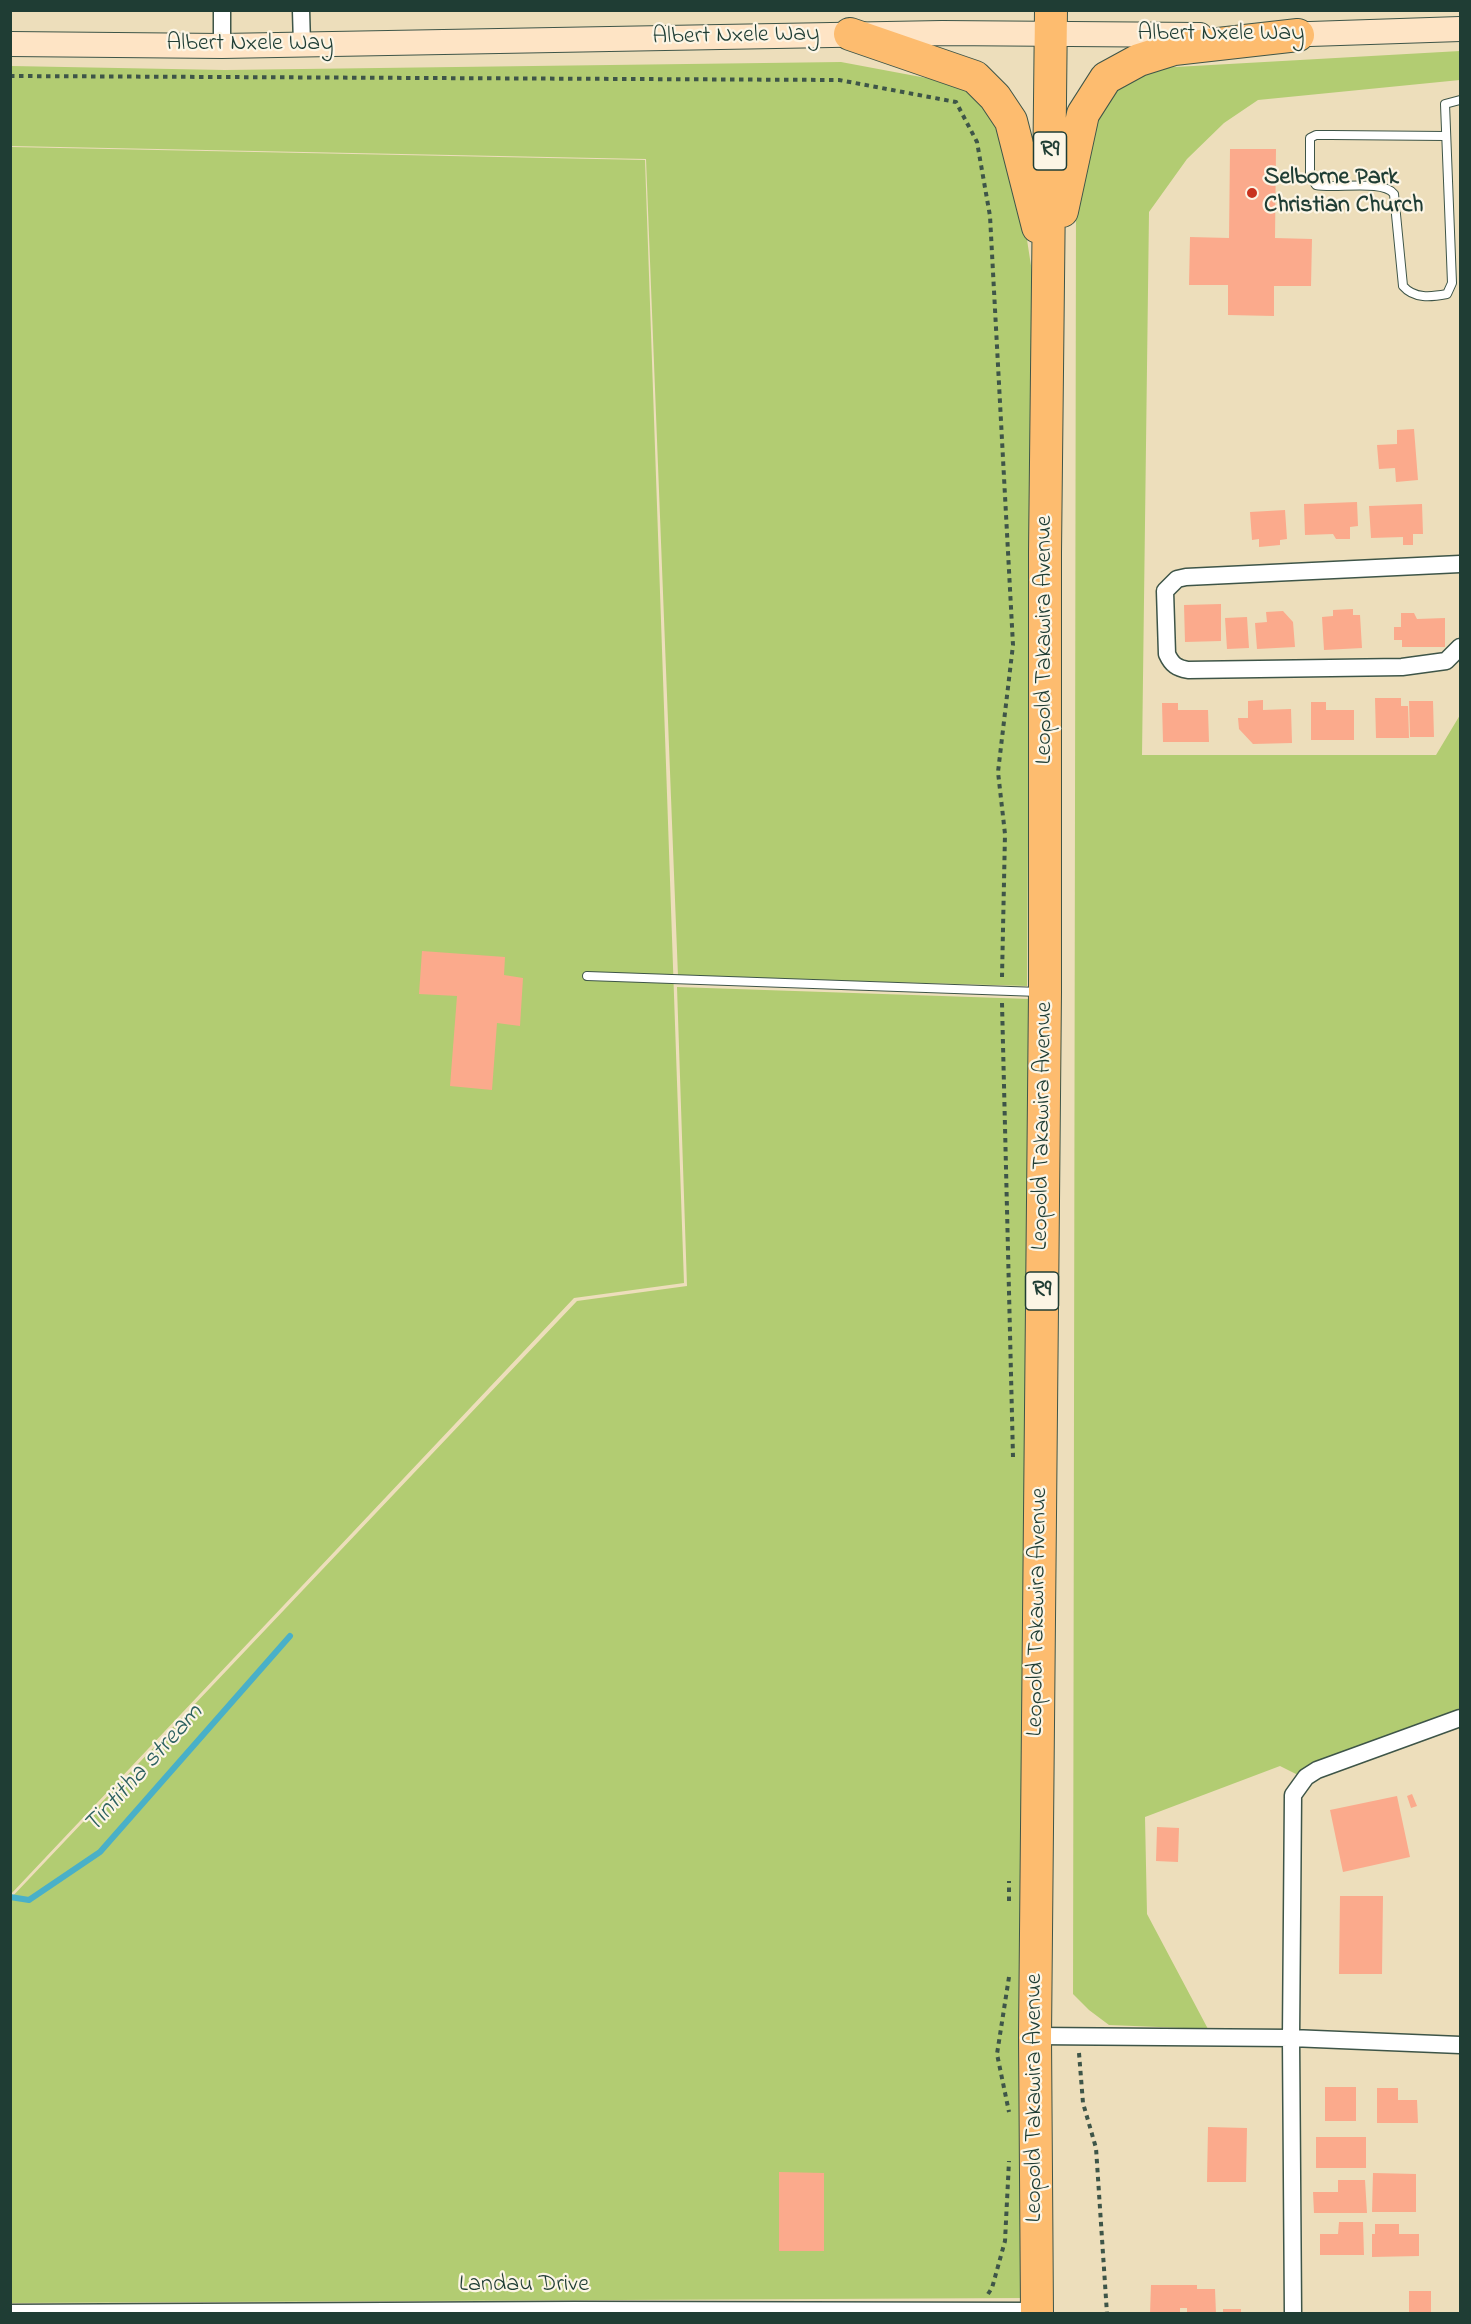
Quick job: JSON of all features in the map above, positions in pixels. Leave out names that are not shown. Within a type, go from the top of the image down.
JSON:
[{"type":"highway","name":"Leopold Takawira Avenue","points":[[1037,2312],[1035,2036],[1046,992],[1045,552],[1051,22]]},
{"type":"highway","points":[[850,34],[975,77],[995,97],[1011,121],[1049,268]]},
{"type":"highway","points":[[1049,268],[1083,114],[1106,78],[1139,60],[1174,50],[1298,35]]},
{"type":"main road","name":"Albert Nxele Way","points":[[10,44],[222,46],[850,34],[1051,22],[1298,35],[1461,29]]},
{"type":"street","points":[[222,10],[222,46]]},
{"type":"street","points":[[301,10],[302,45]]},
{"type":"street","points":[[1461,564],[1186,577],[1177,579],[1165,591],[1167,654],[1171,663],[1178,669],[1401,667],[1446,661],[1461,647]]},
{"type":"street","points":[[1293,2313],[1291,2038],[1293,1795],[1306,1777],[1317,1770],[1461,1718]]},
{"type":"street","points":[[1035,2036],[1291,2038],[1461,2045]]},
{"type":"street","name":"Landau Drive","points":[[10,2313],[1037,2312]]},
{"type":"lane","points":[[1445,136],[1316,135],[1310,138],[1310,176],[1316,185],[1326,187],[1380,186],[1390,189],[1394,194],[1403,286],[1418,296],[1447,294],[1452,283],[1444,104],[1461,100]]},
{"type":"lane","points":[[587,976],[1046,992]]},
{"type":"path","points":[[10,76],[839,80],[956,102],[977,142],[990,216],[1013,645],[998,772],[1005,834],[1001,991],[1013,1458]]},
{"type":"path","points":[[1009,1880],[1009,1903]]},
{"type":"path","points":[[1009,1972],[997,2054],[1010,2117]]},
{"type":"path","points":[[1079,2036],[1083,2103],[1096,2148],[1107,2313]]},
{"type":"path","points":[[974,2312],[992,2288],[1005,2241],[1009,2151]]},
{"type":"green space","points":[[1460,51],[1460,80],[1258,100],[1224,123],[1187,159],[1149,212],[1142,755],[1436,755],[1460,715],[1460,1714],[1302,1777],[1280,1766],[1145,1817],[1147,1914],[1208,2029],[1109,2025],[1073,1994],[1076,202],[1094,115],[1112,86],[1140,69]]},
{"type":"green space","points":[[841,62],[969,86],[1000,126],[1023,214],[1032,272],[1027,986],[678,976],[646,159],[11,146],[11,66],[225,70]]},
{"type":"green space","points":[[11,147],[645,160],[684,1283],[574,1298],[11,1894]]},
{"type":"green space","points":[[677,987],[1030,999],[1025,2298],[11,2303],[10,1899],[577,1301],[687,1286]]},
{"type":"building","name":"Selborne Park Christian Church","points":[[1230,149],[1276,149],[1275,238],[1312,239],[1311,286],[1274,286],[1274,316],[1228,315],[1228,285],[1189,285],[1190,237],[1229,238]]},
{"type":"building","points":[[1414,429],[1418,480],[1396,482],[1395,468],[1379,469],[1377,445],[1397,444],[1397,430]]},
{"type":"building","points":[[1357,502],[1358,526],[1350,527],[1350,539],[1336,539],[1333,534],[1305,535],[1304,504]]},
{"type":"building","points":[[1422,504],[1423,534],[1413,534],[1413,545],[1403,545],[1403,537],[1371,538],[1369,506]]},
{"type":"building","points":[[1285,510],[1287,539],[1280,540],[1280,545],[1259,547],[1259,539],[1252,540],[1250,512]]},
{"type":"building","points":[[1221,604],[1221,641],[1185,642],[1184,605]]},
{"type":"building","points":[[1353,609],[1353,615],[1360,615],[1362,648],[1324,650],[1322,617],[1333,616],[1333,610]]},
{"type":"building","points":[[1283,611],[1293,622],[1295,647],[1257,649],[1255,623],[1267,622],[1266,612]]},
{"type":"building","points":[[1401,613],[1414,613],[1417,619],[1445,618],[1445,647],[1402,647],[1402,640],[1394,640],[1394,627],[1401,627]]},
{"type":"building","points":[[1247,617],[1249,648],[1227,649],[1225,618]]},
{"type":"building","points":[[1375,698],[1401,698],[1401,706],[1408,706],[1409,738],[1376,738]]},
{"type":"building","points":[[1263,700],[1263,710],[1291,709],[1292,743],[1253,744],[1239,729],[1238,718],[1248,718],[1248,701]]},
{"type":"building","points":[[1409,701],[1433,701],[1434,737],[1410,737]]},
{"type":"building","points":[[1311,702],[1326,702],[1326,710],[1354,710],[1354,740],[1311,740]]},
{"type":"building","points":[[1162,703],[1178,703],[1178,710],[1208,710],[1209,742],[1163,742]]},
{"type":"building","points":[[422,951],[505,957],[504,975],[523,978],[520,1026],[497,1023],[492,1090],[450,1086],[457,996],[419,994]]},
{"type":"building","points":[[1412,1794],[1417,1806],[1411,1808],[1407,1796]]},
{"type":"building","points":[[1397,1796],[1410,1857],[1343,1872],[1330,1810]]},
{"type":"building","points":[[1157,1827],[1179,1828],[1178,1862],[1156,1861]]},
{"type":"building","points":[[1340,1896],[1383,1896],[1382,1974],[1339,1974]]},
{"type":"building","points":[[1325,2087],[1356,2087],[1356,2121],[1325,2121]]},
{"type":"building","points":[[1377,2088],[1398,2088],[1398,2100],[1417,2100],[1418,2123],[1377,2123]]},
{"type":"building","points":[[1208,2127],[1247,2128],[1246,2182],[1207,2182]]},
{"type":"building","points":[[1316,2137],[1366,2137],[1366,2168],[1316,2168]]},
{"type":"building","points":[[779,2172],[824,2173],[824,2251],[779,2251]]},
{"type":"building","points":[[1373,2173],[1416,2174],[1416,2212],[1372,2212]]},
{"type":"building","points":[[1338,2180],[1365,2180],[1367,2213],[1314,2213],[1313,2192],[1338,2192]]},
{"type":"building","points":[[1339,2222],[1363,2222],[1364,2255],[1320,2255],[1320,2234],[1338,2234]]},
{"type":"building","points":[[1375,2224],[1399,2224],[1399,2234],[1419,2234],[1419,2256],[1372,2257],[1372,2234],[1375,2234]]},
{"type":"building","points":[[1151,2285],[1197,2285],[1197,2289],[1215,2289],[1216,2314],[1187,2314],[1187,2308],[1180,2308],[1180,2314],[1150,2314]]},
{"type":"building","points":[[1409,2291],[1431,2291],[1431,2314],[1409,2314]]},
{"type":"building","points":[[1223,2309],[1241,2309],[1241,2314],[1223,2314]]},
{"type":"waterway","name":"Tintitha stream","points":[[10,1897],[29,1900],[100,1852],[290,1636]]},
{"type":"place","name":"Selborne Park Christian Church","points":[[1252,193]]}]
